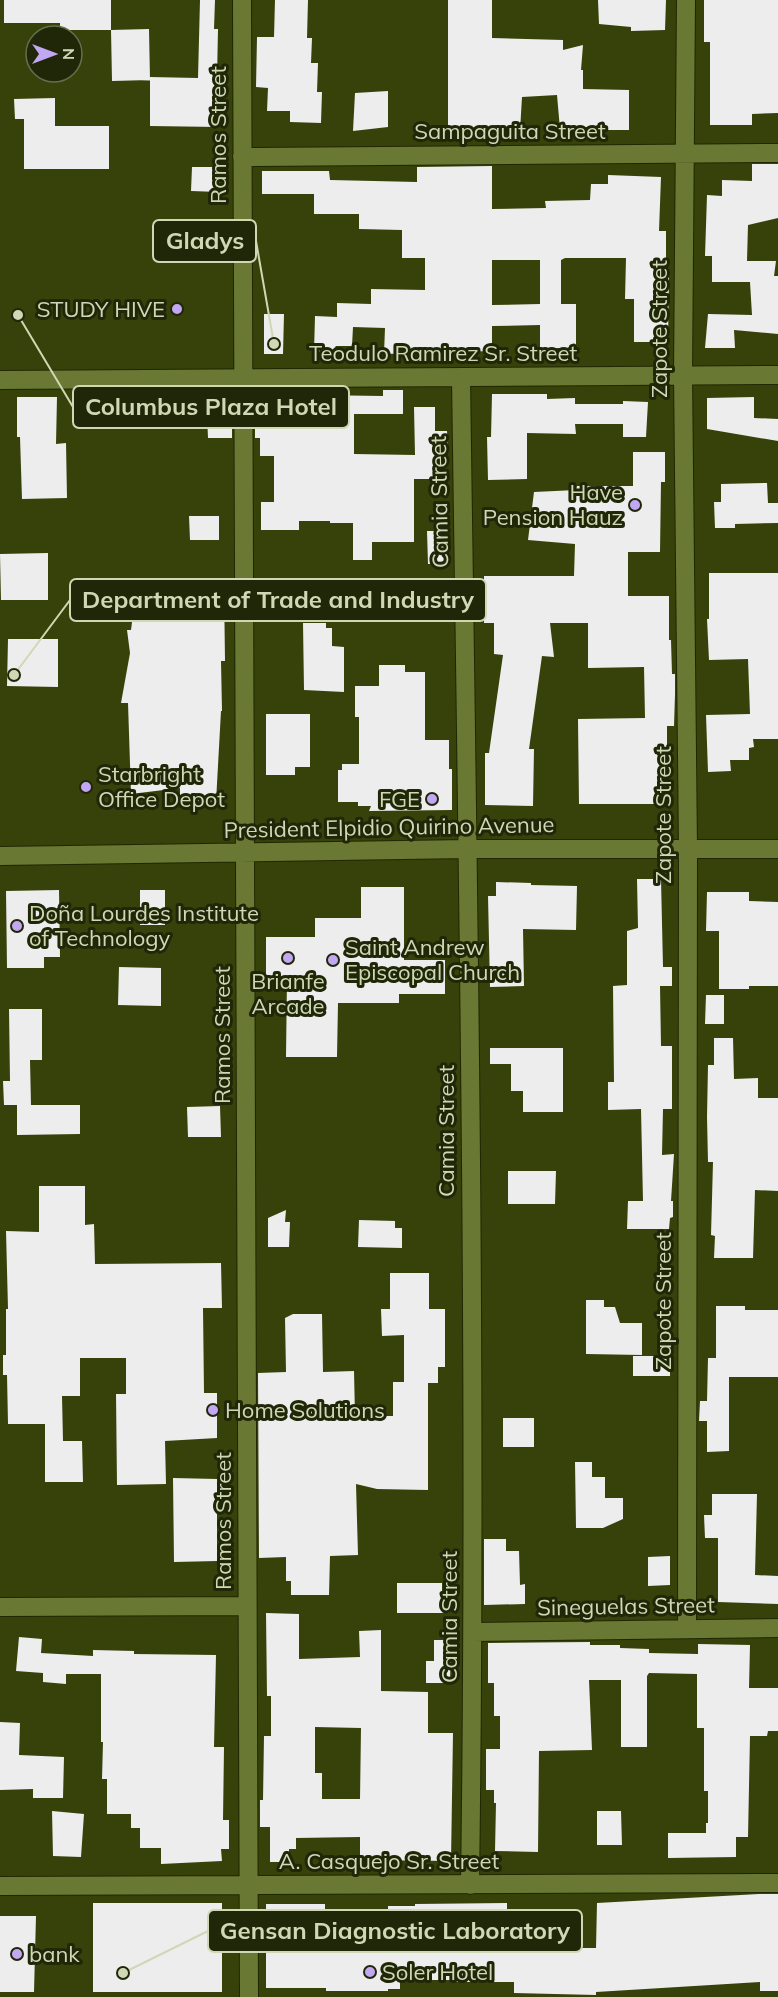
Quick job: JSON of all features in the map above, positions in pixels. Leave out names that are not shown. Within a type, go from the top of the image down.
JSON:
[{"type":"street","name":"Ramos Street","points":[[242,0],[249,1997]]},
{"type":"street","name":"Zapote Street","points":[[686,0],[683,375],[688,849],[687,1629]]},
{"type":"street","name":"Sampaguita Street","points":[[242,157],[778,153]]},
{"type":"street","name":"Teodulo Ramirez Sr. Street","points":[[0,380],[778,375]]},
{"type":"street","name":"Camia Street","points":[[461,377],[468,849],[474,1632],[470,1885]]},
{"type":"street","name":"President Elpidio Quirino Avenue","points":[[0,856],[468,849],[778,849]]},
{"type":"street","points":[[0,1607],[248,1606]]},
{"type":"street","name":"Sineguelas Street","points":[[474,1632],[778,1628]]},
{"type":"street","name":"A. Casquejo Sr. Street","points":[[0,1886],[778,1883]]},
{"type":"building","points":[[4,0],[111,0],[111,30],[84,30],[84,24],[4,23]]},
{"type":"building","points":[[200,0],[215,0],[214,29],[218,29],[217,78],[220,78],[219,127],[150,126],[150,77],[198,78]]},
{"type":"building","points":[[275,0],[308,0],[307,38],[312,38],[311,63],[318,63],[317,92],[322,92],[321,123],[290,122],[290,111],[267,111],[268,88],[256,87],[257,37],[274,37]]},
{"type":"building","points":[[448,0],[492,0],[492,38],[563,40],[563,50],[583,45],[581,70],[583,70],[583,89],[629,90],[629,130],[589,130],[589,127],[560,129],[557,95],[522,97],[520,131],[495,130],[495,127],[448,129]]},
{"type":"building","points":[[598,0],[666,0],[665,30],[631,31],[631,27],[599,24]]},
{"type":"building","points":[[704,0],[778,0],[778,113],[752,114],[752,125],[710,125],[710,42],[704,42]]},
{"type":"building","points":[[149,29],[150,80],[112,81],[111,30]]},
{"type":"building","points":[[388,91],[388,127],[353,131],[355,93]]},
{"type":"building","points":[[55,98],[55,126],[109,126],[109,169],[24,169],[24,119],[15,119],[14,99]]},
{"type":"building","points":[[752,164],[778,164],[778,218],[748,225],[747,261],[776,261],[774,276],[778,276],[778,334],[734,330],[735,348],[705,348],[708,314],[752,315],[750,282],[712,282],[712,256],[705,256],[707,195],[722,196],[722,180],[752,181]]},
{"type":"building","points":[[492,166],[492,209],[546,208],[545,201],[590,200],[591,184],[608,184],[608,175],[661,177],[659,231],[666,231],[666,268],[669,268],[668,342],[634,342],[634,299],[625,299],[626,258],[565,258],[561,260],[561,304],[576,304],[576,348],[540,348],[540,325],[492,326],[492,351],[384,354],[385,328],[353,327],[352,346],[336,346],[331,352],[314,352],[315,316],[337,317],[337,303],[371,304],[371,289],[425,290],[425,258],[402,258],[402,230],[359,229],[359,214],[314,214],[314,194],[262,194],[262,171],[329,171],[330,180],[417,182],[417,167]],"holes":[[[492,260],[540,260],[540,304],[492,305]]]},
{"type":"building","points":[[192,167],[220,167],[219,192],[191,191]]},
{"type":"building","points":[[153,243],[217,244],[216,262],[153,260]]},
{"type":"building","points":[[264,314],[284,314],[283,354],[264,354]]},
{"type":"building","points":[[383,390],[403,390],[403,414],[354,414],[354,454],[415,455],[414,407],[435,407],[435,431],[447,431],[448,453],[438,453],[439,479],[414,479],[414,542],[372,542],[372,560],[353,560],[353,523],[299,521],[299,530],[261,530],[261,502],[274,502],[274,456],[260,456],[260,438],[255,438],[255,413],[260,413],[260,397],[383,396]]},
{"type":"building","points":[[492,394],[547,394],[547,399],[575,398],[575,404],[648,402],[646,437],[623,437],[623,424],[575,424],[576,434],[527,433],[527,479],[488,480],[487,437],[491,437]]},
{"type":"building","points":[[17,397],[57,397],[56,444],[66,443],[67,498],[22,499],[20,437],[17,437]]},
{"type":"building","points":[[754,397],[754,418],[778,419],[778,441],[707,429],[707,398]]},
{"type":"building","points":[[207,414],[232,414],[232,438],[208,438]]},
{"type":"building","points":[[633,452],[665,452],[665,482],[661,482],[660,552],[628,552],[628,596],[669,596],[669,640],[671,640],[672,674],[675,674],[675,694],[674,726],[667,726],[667,804],[579,804],[578,719],[645,718],[644,667],[588,668],[588,623],[550,623],[554,657],[542,656],[529,749],[534,749],[533,806],[485,805],[485,753],[489,753],[503,655],[494,654],[494,623],[484,623],[484,576],[574,576],[575,544],[528,540],[534,492],[576,490],[577,486],[633,486]]},
{"type":"building","points":[[767,483],[768,503],[778,503],[778,523],[735,524],[735,528],[715,528],[714,502],[721,502],[721,484]]},
{"type":"building","points":[[189,516],[219,516],[219,540],[190,540]]},
{"type":"building","points":[[427,531],[444,531],[445,564],[428,564]]},
{"type":"building","points":[[48,553],[48,600],[1,600],[0,554]]},
{"type":"building","points":[[709,573],[778,573],[778,739],[753,739],[754,747],[749,748],[749,760],[730,760],[731,771],[708,772],[706,715],[750,714],[748,659],[709,660],[707,619],[709,619]]},
{"type":"building","points":[[137,583],[224,587],[225,661],[221,661],[222,711],[216,802],[180,800],[180,788],[131,794],[128,703],[121,703],[130,653],[127,630],[131,630]]},
{"type":"building","points":[[264,584],[308,585],[312,595],[318,595],[318,621],[264,621]]},
{"type":"building","points":[[303,623],[326,623],[326,628],[332,628],[332,646],[344,647],[344,692],[304,690]]},
{"type":"building","points":[[8,639],[58,639],[58,687],[7,686]]},
{"type":"building","points":[[379,665],[405,665],[405,672],[425,672],[425,740],[449,740],[452,810],[369,811],[371,806],[358,806],[358,802],[338,802],[338,770],[342,770],[342,764],[359,764],[359,717],[355,717],[355,686],[379,686]]},
{"type":"building","points":[[266,714],[310,714],[310,767],[295,767],[295,775],[266,775]]},
{"type":"building","points":[[637,879],[661,879],[663,967],[672,967],[672,986],[660,986],[661,1046],[672,1046],[672,1109],[663,1109],[662,1155],[674,1154],[671,1201],[673,1201],[673,1217],[670,1218],[669,1229],[627,1229],[628,1201],[643,1201],[641,1109],[608,1110],[608,1082],[614,1082],[613,986],[627,985],[627,931],[638,928]]},
{"type":"building","points":[[496,882],[577,886],[576,930],[523,929],[524,986],[490,987],[488,896],[496,896]]},
{"type":"building","points":[[361,887],[404,887],[404,960],[445,960],[445,994],[399,994],[399,1003],[338,1003],[337,1057],[286,1057],[287,978],[266,978],[266,937],[315,937],[315,918],[361,918]]},
{"type":"building","points":[[59,890],[60,957],[44,957],[44,968],[7,968],[6,891]]},
{"type":"building","points":[[140,890],[165,890],[165,925],[140,925]]},
{"type":"building","points":[[707,892],[749,892],[749,901],[778,902],[778,986],[719,989],[719,931],[706,931]]},
{"type":"building","points":[[119,967],[161,968],[161,1006],[118,1005]]},
{"type":"building","points":[[706,995],[724,995],[724,1024],[705,1024]]},
{"type":"building","points":[[9,1009],[42,1009],[42,1060],[30,1060],[31,1105],[80,1105],[80,1134],[17,1135],[17,1105],[4,1105],[3,1081],[10,1081]]},
{"type":"building","points":[[714,1038],[733,1038],[734,1079],[758,1078],[758,1098],[778,1098],[778,1191],[755,1190],[753,1258],[714,1258],[715,1236],[711,1235],[713,1162],[708,1162],[707,1117],[708,1065],[714,1065]]},
{"type":"building","points":[[490,1048],[563,1048],[563,1112],[523,1112],[523,1091],[511,1091],[511,1064],[490,1064]]},
{"type":"building","points":[[220,1106],[221,1137],[188,1137],[187,1107]]},
{"type":"building","points":[[508,1171],[556,1171],[555,1204],[508,1204]]},
{"type":"building","points":[[39,1186],[85,1186],[85,1225],[94,1224],[95,1264],[221,1263],[222,1308],[203,1308],[204,1393],[217,1393],[217,1438],[165,1441],[166,1484],[117,1485],[116,1394],[126,1394],[126,1358],[80,1358],[80,1396],[62,1396],[63,1441],[82,1441],[83,1482],[45,1482],[45,1424],[8,1424],[7,1375],[3,1375],[3,1355],[6,1355],[6,1309],[8,1309],[6,1231],[39,1232]]},
{"type":"building","points":[[286,1210],[285,1222],[290,1222],[289,1247],[268,1247],[268,1218]]},
{"type":"building","points":[[359,1220],[395,1221],[395,1228],[402,1228],[402,1248],[358,1247]]},
{"type":"building","points":[[390,1273],[429,1273],[429,1309],[445,1309],[445,1367],[438,1367],[438,1383],[428,1383],[428,1490],[377,1489],[356,1484],[358,1555],[330,1556],[329,1595],[291,1595],[291,1581],[286,1581],[286,1557],[259,1558],[258,1373],[286,1372],[285,1318],[293,1314],[322,1314],[323,1372],[354,1371],[355,1416],[393,1416],[393,1382],[404,1382],[404,1335],[382,1336],[381,1309],[390,1309]]},
{"type":"building","points":[[586,1300],[604,1300],[604,1307],[615,1307],[620,1323],[642,1323],[642,1355],[586,1354]]},
{"type":"building","points":[[716,1306],[745,1306],[745,1310],[778,1310],[778,1377],[729,1377],[729,1451],[707,1452],[707,1421],[699,1421],[700,1401],[707,1401],[708,1358],[716,1358]]},
{"type":"building","points":[[633,1356],[670,1356],[670,1376],[633,1376]]},
{"type":"building","points":[[503,1418],[534,1418],[534,1447],[503,1447]]},
{"type":"building","points":[[575,1462],[592,1462],[592,1477],[605,1477],[605,1498],[623,1498],[623,1519],[603,1528],[576,1528]]},
{"type":"building","points":[[173,1478],[217,1479],[217,1561],[174,1562]]},
{"type":"building","points":[[712,1494],[757,1494],[755,1575],[778,1576],[778,1604],[718,1602],[718,1538],[705,1538],[704,1515],[712,1515]]},
{"type":"building","points":[[484,1539],[506,1539],[506,1551],[519,1551],[520,1585],[525,1584],[525,1604],[484,1605]]},
{"type":"building","points":[[670,1556],[670,1585],[648,1586],[648,1557]]},
{"type":"building","points":[[397,1583],[442,1583],[442,1593],[449,1593],[449,1613],[397,1613]]},
{"type":"building","points":[[266,1613],[299,1614],[299,1659],[360,1657],[359,1631],[381,1630],[381,1691],[428,1692],[428,1733],[453,1733],[451,1861],[360,1860],[360,1837],[296,1838],[296,1849],[289,1849],[289,1862],[270,1862],[270,1827],[260,1827],[260,1800],[263,1800],[264,1736],[271,1736],[271,1696],[267,1696]],"holes":[[[315,1727],[361,1728],[360,1799],[322,1799],[322,1773],[315,1773]]]},
{"type":"building","points":[[19,1637],[42,1639],[41,1653],[93,1656],[93,1650],[134,1651],[134,1654],[216,1655],[214,1747],[224,1747],[223,1820],[229,1820],[229,1849],[221,1849],[222,1861],[161,1864],[161,1848],[140,1848],[140,1828],[131,1828],[131,1814],[107,1814],[107,1779],[102,1779],[101,1674],[66,1674],[66,1684],[43,1682],[43,1673],[16,1671]]},
{"type":"building","points":[[434,1640],[451,1640],[450,1683],[426,1683],[426,1661],[434,1661]]},
{"type":"building","points":[[590,1642],[590,1645],[620,1645],[620,1648],[649,1649],[649,1653],[698,1654],[698,1644],[750,1645],[749,1688],[778,1688],[778,1731],[768,1731],[767,1736],[750,1736],[748,1837],[736,1837],[736,1857],[668,1858],[668,1833],[706,1833],[706,1823],[708,1823],[708,1791],[704,1791],[704,1728],[697,1728],[697,1674],[649,1673],[647,1676],[647,1747],[621,1747],[621,1680],[589,1680],[592,1750],[539,1751],[538,1852],[495,1851],[496,1803],[494,1803],[494,1790],[486,1790],[486,1749],[500,1749],[500,1716],[494,1716],[494,1683],[488,1683],[488,1643]]},
{"type":"building","points":[[0,1722],[20,1723],[19,1755],[64,1757],[63,1798],[33,1798],[33,1789],[0,1790]]},
{"type":"building","points":[[52,1811],[84,1814],[81,1857],[53,1856]]},
{"type":"building","points":[[597,1811],[621,1811],[622,1845],[597,1845]]},
{"type":"building","points":[[778,1894],[778,1991],[760,1991],[760,1982],[596,1992],[596,1995],[514,1993],[514,1982],[452,1982],[452,1980],[400,1980],[400,1989],[388,1989],[388,1991],[266,1988],[266,1904],[325,1904],[325,1912],[388,1912],[388,1906],[507,1903],[507,1932],[554,1932],[554,1948],[596,1948],[597,1903]]},
{"type":"building","points":[[93,1903],[222,1903],[222,1992],[93,1992]]},
{"type":"building","name":"bank","points":[[0,1916],[36,1916],[34,1992],[0,1992]]},
{"type":"place","name":"STUDY HIVE","points":[[177,309]]},
{"type":"place","name":"Columbus Plaza Hotel","points":[[18,315]]},
{"type":"place","name":"Gladys","points":[[274,344]]},
{"type":"place","name":"Have Pension Hauz","points":[[635,505]]},
{"type":"place","name":"Department of Trade and Industry","points":[[14,675]]},
{"type":"place","name":"Starbright Office Depot","points":[[86,787]]},
{"type":"place","name":"FGE","points":[[432,799]]},
{"type":"place","name":"Doña Lourdes Institute of Technology","points":[[17,926]]},
{"type":"place","name":"Brianfe Arcade","points":[[288,958]]},
{"type":"place","name":"Saint Andrew Episcopal Church","points":[[333,960]]},
{"type":"place","name":"Home Solutions","points":[[213,1410]]},
{"type":"place","name":"bank","points":[[17,1954]]},
{"type":"place","name":"Soler Hotel","points":[[370,1972]]},
{"type":"place","name":"Gensan Diagnostic Laboratory","points":[[123,1973]]}]
